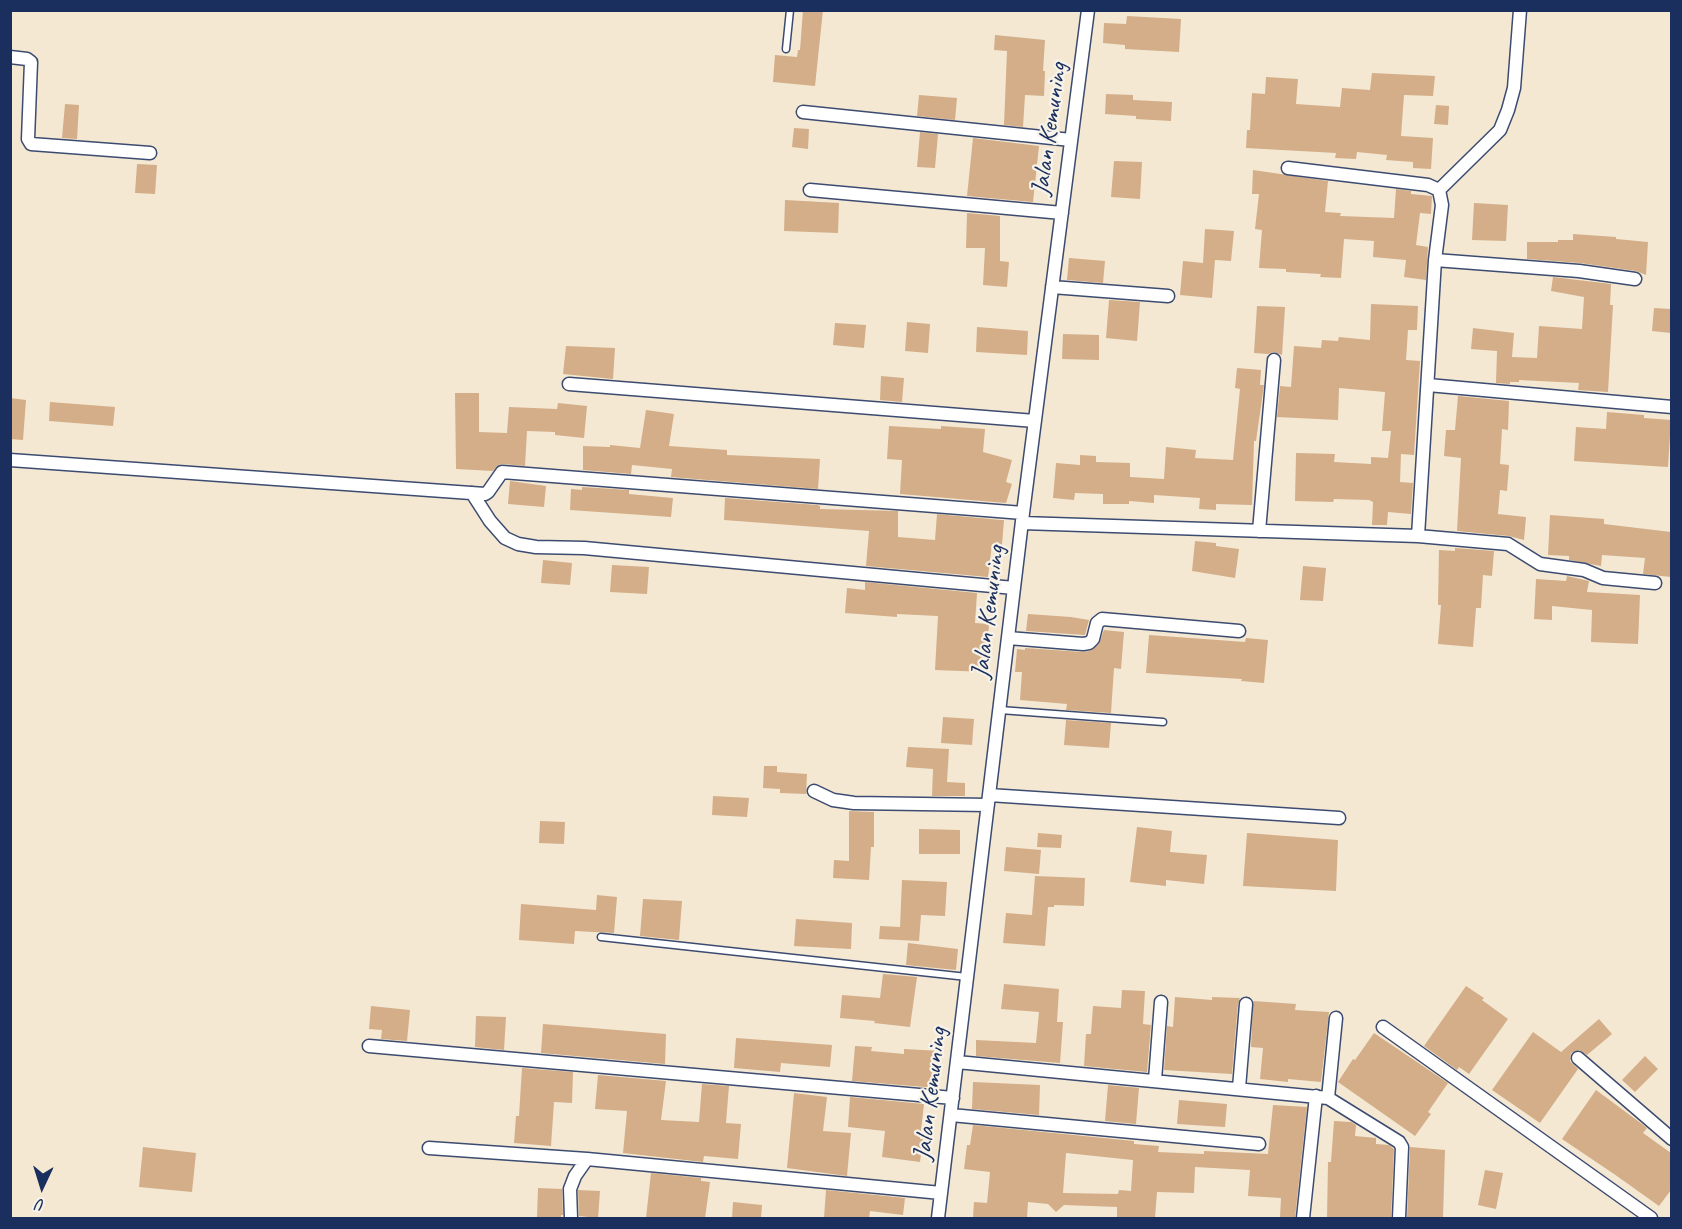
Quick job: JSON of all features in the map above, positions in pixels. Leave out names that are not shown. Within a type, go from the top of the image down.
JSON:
[{"type":"street","name":"Jalan Kemuning","points":[[938,1218],[1014,588],[1089,10]]},
{"type":"street","points":[[1439,190],[1500,130],[1514,88],[1520,10]]},
{"type":"street","points":[[10,57],[27,59],[31,62],[28,139],[31,144],[150,153]]},
{"type":"street","points":[[803,112],[1071,140]]},
{"type":"street","points":[[1288,168],[1428,185],[1439,190]]},
{"type":"street","points":[[810,190],[1062,213]]},
{"type":"street","points":[[1418,536],[1435,260],[1443,205],[1439,190]]},
{"type":"street","points":[[1435,260],[1579,271],[1635,279]]},
{"type":"street","points":[[1052,287],[1168,296]]},
{"type":"street","points":[[1259,531],[1274,360]]},
{"type":"street","points":[[569,384],[1035,421]]},
{"type":"street","points":[[1428,385],[1671,407]]},
{"type":"street","points":[[10,460],[472,493],[488,492],[502,472],[1023,518],[1259,531],[1418,536],[1508,544],[1540,564],[1584,570],[1603,578],[1655,583]]},
{"type":"street","points":[[472,493],[505,538],[527,545],[584,548],[1014,588]]},
{"type":"street","points":[[1008,638],[1089,643],[1093,639],[1097,623],[1102,619],[1239,631]]},
{"type":"street","points":[[814,790],[833,800],[854,803],[989,800],[1339,818]]},
{"type":"street","points":[[1155,1080],[1161,1002]]},
{"type":"street","points":[[1239,1088],[1246,1004]]},
{"type":"street","points":[[1303,1218],[1336,1018]]},
{"type":"street","points":[[1383,1027],[1650,1218]]},
{"type":"street","points":[[369,1046],[953,1098]]},
{"type":"street","points":[[1578,1058],[1671,1139]]},
{"type":"street","points":[[957,1062],[1322,1097],[1399,1142],[1402,1148],[1399,1218]]},
{"type":"street","points":[[951,1115],[1258,1144]]},
{"type":"street","points":[[429,1148],[587,1160],[941,1193]]},
{"type":"street","points":[[571,1218],[570,1189],[575,1176],[587,1160]]},
{"type":"lane","points":[[786,49],[790,10]]},
{"type":"lane","points":[[1000,710],[1163,722]]},
{"type":"lane","points":[[601,937],[967,977]]},
{"type":"building","points":[[803,10],[823,10],[815,86],[773,82],[775,55],[797,57],[798,50],[800,50]]},
{"type":"building","points":[[1127,16],[1181,19],[1179,52],[1125,49],[1125,45],[1103,43],[1104,23],[1126,24]]},
{"type":"building","points":[[995,35],[1045,40],[1044,96],[1025,95],[1023,127],[1004,125],[1007,51],[994,50]]},
{"type":"building","points":[[1372,73],[1435,76],[1433,96],[1404,95],[1401,136],[1433,138],[1431,169],[1413,168],[1413,162],[1386,160],[1387,155],[1357,152],[1356,159],[1335,158],[1336,153],[1246,148],[1247,130],[1250,130],[1252,93],[1265,94],[1266,77],[1298,79],[1296,104],[1340,107],[1342,88],[1370,90]]},
{"type":"building","points":[[1106,94],[1133,95],[1133,100],[1172,102],[1171,121],[1105,114]]},
{"type":"building","points":[[919,95],[957,98],[955,120],[917,116]]},
{"type":"building","points":[[65,104],[79,105],[77,139],[62,138]]},
{"type":"building","points":[[1436,105],[1449,106],[1448,125],[1434,124]]},
{"type":"building","points":[[794,128],[809,129],[808,149],[792,147]]},
{"type":"building","points":[[920,132],[938,134],[935,168],[917,167]]},
{"type":"building","points":[[973,138],[1039,146],[1033,202],[967,196]]},
{"type":"building","points":[[1114,161],[1142,162],[1140,199],[1111,197]]},
{"type":"building","points":[[137,164],[157,165],[155,194],[135,193]]},
{"type":"building","points":[[1253,170],[1328,181],[1325,212],[1341,213],[1340,216],[1394,218],[1396,189],[1411,191],[1411,194],[1432,196],[1431,214],[1420,213],[1416,245],[1428,247],[1426,280],[1404,277],[1406,260],[1373,257],[1374,241],[1344,239],[1341,278],[1320,277],[1321,274],[1286,272],[1286,269],[1259,268],[1262,230],[1255,229],[1259,194],[1252,194]]},
{"type":"building","points":[[785,200],[839,203],[838,233],[784,231]]},
{"type":"building","points":[[1474,203],[1508,205],[1506,241],[1472,240]]},
{"type":"building","points":[[967,213],[1000,216],[1000,261],[1009,262],[1007,287],[983,285],[985,248],[966,248]]},
{"type":"building","points":[[1205,229],[1234,231],[1231,261],[1215,260],[1212,298],[1180,295],[1183,261],[1203,263]]},
{"type":"building","points":[[1573,234],[1648,242],[1646,275],[1636,271],[1580,263],[1527,259],[1527,242],[1573,240]]},
{"type":"building","points":[[1069,258],[1105,261],[1103,283],[1067,280]]},
{"type":"building","points":[[1553,277],[1611,284],[1610,305],[1613,305],[1608,392],[1578,390],[1579,383],[1519,380],[1519,382],[1510,382],[1510,384],[1496,383],[1497,351],[1471,349],[1473,328],[1514,333],[1512,357],[1537,358],[1539,326],[1582,329],[1584,297],[1551,291]]},
{"type":"building","points":[[1109,300],[1140,302],[1137,341],[1106,338]]},
{"type":"building","points":[[1371,304],[1418,306],[1417,330],[1408,330],[1406,360],[1420,361],[1414,455],[1401,454],[1400,482],[1413,483],[1411,514],[1388,512],[1387,525],[1372,525],[1373,502],[1369,500],[1295,501],[1296,453],[1335,454],[1334,462],[1371,464],[1371,457],[1388,458],[1391,431],[1382,431],[1385,392],[1339,388],[1338,420],[1277,417],[1280,386],[1291,387],[1294,346],[1321,348],[1322,340],[1338,341],[1339,337],[1370,340]]},
{"type":"building","points":[[1257,306],[1285,307],[1282,355],[1274,352],[1254,353]]},
{"type":"building","points":[[1654,308],[1671,309],[1671,333],[1652,331]]},
{"type":"building","points":[[907,322],[930,324],[928,353],[905,351]]},
{"type":"building","points":[[835,323],[866,325],[864,348],[833,345]]},
{"type":"building","points":[[977,327],[1028,331],[1027,355],[976,352]]},
{"type":"building","points":[[1063,334],[1099,335],[1099,360],[1062,359]]},
{"type":"building","points":[[566,346],[615,348],[613,379],[563,374]]},
{"type":"building","points":[[1237,368],[1261,370],[1260,385],[1264,385],[1256,441],[1254,441],[1252,505],[1216,504],[1216,510],[1199,509],[1200,498],[1154,495],[1154,503],[1129,501],[1129,504],[1103,504],[1103,494],[1075,493],[1074,500],[1053,498],[1056,463],[1080,465],[1080,455],[1096,456],[1096,462],[1130,463],[1130,477],[1164,479],[1166,447],[1196,450],[1195,458],[1233,460],[1240,389],[1235,388]]},
{"type":"building","points":[[881,376],[904,378],[902,402],[880,400]]},
{"type":"building","points":[[455,393],[479,393],[479,432],[507,433],[509,407],[557,409],[558,403],[587,406],[584,438],[555,435],[555,432],[527,431],[525,466],[502,464],[493,471],[456,469]]},
{"type":"building","points":[[1458,396],[1509,401],[1508,430],[1502,429],[1500,464],[1509,465],[1507,491],[1500,490],[1498,514],[1526,517],[1524,540],[1509,536],[1457,531],[1461,458],[1444,456],[1446,430],[1455,430]]},
{"type":"building","points":[[10,398],[26,400],[23,440],[10,439]]},
{"type":"building","points":[[50,402],[115,407],[113,426],[49,421]]},
{"type":"building","points":[[646,410],[674,414],[669,446],[727,450],[727,455],[820,459],[818,489],[671,477],[672,469],[632,465],[631,474],[583,470],[583,446],[610,447],[610,445],[640,448]]},
{"type":"building","points":[[1607,412],[1671,420],[1668,467],[1574,461],[1576,427],[1606,429]]},
{"type":"building","points":[[889,426],[985,429],[983,452],[1012,460],[1006,482],[1012,484],[1006,503],[900,494],[902,460],[887,459]]},
{"type":"building","points":[[510,481],[546,486],[544,507],[508,504]]},
{"type":"building","points":[[582,487],[629,490],[629,494],[673,498],[671,517],[570,510],[571,489],[582,490]]},
{"type":"building","points":[[725,498],[817,505],[820,509],[898,511],[898,537],[935,540],[937,514],[1004,520],[1002,545],[992,544],[988,577],[866,566],[869,531],[724,520]]},
{"type":"building","points":[[1550,515],[1604,519],[1604,524],[1671,532],[1671,577],[1643,574],[1645,558],[1602,555],[1601,566],[1569,560],[1569,556],[1548,555]]},
{"type":"building","points":[[1195,541],[1239,549],[1235,578],[1192,571]]},
{"type":"building","points":[[1455,548],[1494,551],[1492,576],[1483,575],[1481,608],[1476,608],[1473,647],[1438,644],[1441,605],[1438,605],[1439,550],[1455,551]]},
{"type":"building","points":[[543,560],[572,563],[570,585],[541,583]]},
{"type":"building","points":[[612,565],[649,567],[647,594],[610,592]]},
{"type":"building","points":[[1303,566],[1326,568],[1323,601],[1300,600]]},
{"type":"building","points":[[1567,576],[1589,581],[1587,592],[1640,595],[1638,644],[1591,642],[1592,610],[1552,606],[1552,620],[1534,619],[1536,579],[1566,581]]},
{"type":"building","points":[[865,582],[977,593],[975,623],[989,624],[986,672],[935,670],[938,616],[897,614],[897,617],[845,613],[847,588],[865,590]]},
{"type":"building","points":[[1028,614],[1089,620],[1085,635],[1026,631]]},
{"type":"building","points":[[1104,630],[1124,632],[1121,669],[1114,668],[1111,713],[1066,710],[1067,704],[1020,700],[1022,672],[1015,672],[1017,649],[1090,651],[1099,644]]},
{"type":"building","points":[[1149,635],[1245,642],[1246,638],[1268,640],[1264,683],[1241,681],[1242,679],[1146,673]]},
{"type":"building","points":[[943,717],[974,719],[972,745],[941,743]]},
{"type":"building","points":[[1066,720],[1111,723],[1109,748],[1064,745]]},
{"type":"building","points":[[908,747],[949,749],[947,782],[965,783],[965,796],[932,796],[933,769],[906,767]]},
{"type":"building","points":[[764,766],[777,766],[777,772],[807,774],[806,794],[780,793],[780,789],[763,788]]},
{"type":"building","points":[[713,796],[749,798],[747,817],[712,815]]},
{"type":"building","points":[[849,811],[874,812],[874,847],[871,847],[869,880],[833,878],[834,860],[849,861]]},
{"type":"building","points":[[540,821],[565,822],[564,844],[539,843]]},
{"type":"building","points":[[1137,827],[1172,831],[1170,852],[1207,855],[1204,884],[1166,880],[1166,886],[1130,882]]},
{"type":"building","points":[[919,829],[960,830],[960,854],[919,854]]},
{"type":"building","points":[[1038,833],[1062,835],[1061,848],[1037,847]]},
{"type":"building","points":[[1247,833],[1338,840],[1336,891],[1243,886]]},
{"type":"building","points":[[1006,847],[1041,850],[1039,874],[1004,871]]},
{"type":"building","points":[[1035,876],[1085,878],[1084,906],[1054,905],[1054,907],[1048,907],[1045,946],[1003,943],[1006,913],[1032,915]]},
{"type":"building","points":[[902,880],[947,882],[945,916],[921,915],[919,941],[879,939],[880,926],[900,927]]},
{"type":"building","points":[[597,895],[617,897],[614,933],[575,931],[574,944],[519,940],[521,904],[596,910]]},
{"type":"building","points":[[643,899],[682,901],[679,940],[640,936]]},
{"type":"building","points":[[796,919],[852,923],[851,949],[794,946]]},
{"type":"building","points":[[908,943],[958,949],[956,970],[906,965]]},
{"type":"building","points":[[883,974],[917,977],[910,1027],[840,1018],[842,995],[880,998]]},
{"type":"building","points":[[1004,984],[1059,989],[1057,1022],[1063,1022],[1060,1063],[976,1056],[976,1040],[1036,1043],[1039,1012],[1001,1009]]},
{"type":"building","points":[[1466,986],[1508,1019],[1469,1074],[1459,1067],[1457,1070],[1424,1046]]},
{"type":"building","points":[[1122,990],[1145,991],[1143,1024],[1151,1025],[1147,1072],[1084,1066],[1086,1034],[1091,1034],[1093,1006],[1121,1008]]},
{"type":"building","points":[[1175,997],[1212,1000],[1212,997],[1240,998],[1232,1074],[1164,1070],[1167,1026],[1173,1027]]},
{"type":"building","points":[[1253,1001],[1296,1004],[1295,1010],[1329,1012],[1321,1082],[1260,1079],[1263,1048],[1251,1047]]},
{"type":"building","points":[[371,1006],[410,1010],[407,1041],[381,1039],[382,1030],[369,1029]]},
{"type":"building","points":[[476,1016],[506,1017],[504,1050],[475,1047]]},
{"type":"building","points":[[1599,1019],[1612,1034],[1587,1055],[1579,1050],[1571,1053],[1570,1061],[1578,1069],[1540,1123],[1492,1090],[1533,1032],[1561,1052]]},
{"type":"building","points":[[543,1024],[666,1034],[665,1064],[541,1053]]},
{"type":"building","points":[[1374,1033],[1448,1083],[1428,1112],[1431,1114],[1415,1136],[1338,1082]]},
{"type":"building","points":[[736,1038],[832,1045],[830,1067],[781,1063],[780,1072],[734,1068]]},
{"type":"building","points":[[855,1046],[872,1047],[871,1051],[904,1054],[904,1049],[941,1051],[937,1088],[852,1081]]},
{"type":"building","points":[[1645,1056],[1658,1069],[1635,1092],[1622,1080]]},
{"type":"building","points":[[522,1068],[573,1072],[572,1103],[554,1102],[551,1146],[514,1143],[516,1116],[519,1116]]},
{"type":"building","points":[[598,1075],[666,1081],[661,1120],[699,1122],[702,1084],[729,1086],[726,1123],[741,1124],[738,1159],[704,1156],[703,1162],[623,1153],[627,1111],[595,1109]]},
{"type":"building","points":[[973,1082],[1040,1085],[1039,1115],[972,1109]]},
{"type":"building","points":[[1108,1085],[1139,1088],[1136,1124],[1105,1121]]},
{"type":"building","points":[[1596,1090],[1647,1128],[1643,1133],[1671,1153],[1671,1190],[1659,1206],[1562,1139]]},
{"type":"building","points":[[794,1093],[827,1097],[823,1131],[851,1133],[847,1176],[787,1168]]},
{"type":"building","points":[[850,1097],[924,1104],[920,1162],[882,1157],[885,1131],[848,1127]]},
{"type":"building","points":[[1179,1100],[1227,1104],[1225,1127],[1177,1124]]},
{"type":"building","points":[[1273,1105],[1307,1107],[1295,1218],[1280,1218],[1281,1198],[1248,1196],[1250,1170],[1195,1167],[1194,1193],[1157,1192],[1155,1218],[1117,1218],[1117,1207],[1064,1205],[1056,1212],[1048,1204],[1028,1202],[1027,1218],[973,1218],[974,1202],[987,1203],[990,1172],[964,1169],[967,1145],[970,1145],[973,1125],[1134,1141],[1134,1144],[1159,1146],[1158,1152],[1204,1154],[1204,1151],[1268,1154]],"holes":[[[1066,1153],[1133,1160],[1131,1191],[1119,1190],[1118,1194],[1063,1193]]]},
{"type":"building","points":[[1334,1121],[1351,1122],[1356,1125],[1355,1136],[1376,1138],[1376,1144],[1389,1145],[1394,1149],[1391,1218],[1327,1218],[1328,1162],[1331,1162]]},
{"type":"building","points":[[143,1147],[196,1153],[192,1192],[139,1187]]},
{"type":"building","points":[[1410,1147],[1445,1150],[1443,1218],[1407,1218]]},
{"type":"building","points":[[1485,1170],[1503,1173],[1496,1209],[1478,1205]]},
{"type":"building","points":[[651,1173],[701,1178],[701,1181],[710,1182],[705,1218],[646,1218]]},
{"type":"building","points":[[538,1188],[562,1189],[563,1215],[561,1218],[537,1218]]},
{"type":"building","points":[[578,1190],[600,1191],[598,1218],[579,1216]]},
{"type":"building","points":[[826,1190],[905,1198],[903,1215],[870,1211],[869,1218],[824,1218]]},
{"type":"building","points":[[733,1202],[762,1205],[761,1218],[732,1218]]}]
